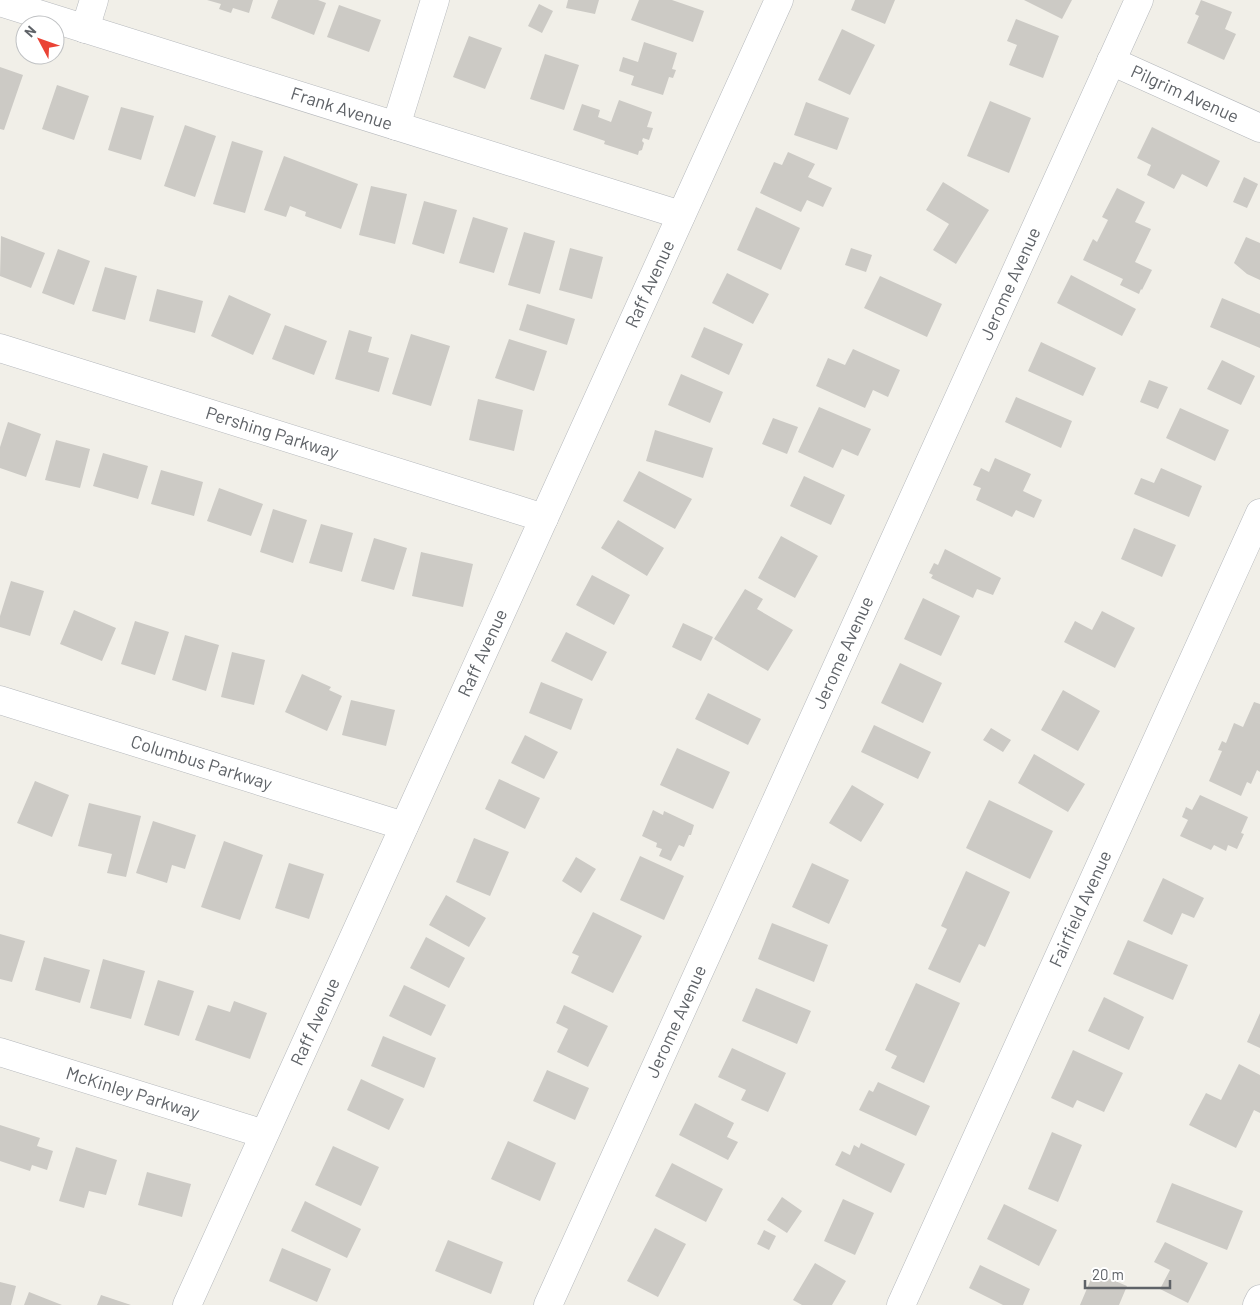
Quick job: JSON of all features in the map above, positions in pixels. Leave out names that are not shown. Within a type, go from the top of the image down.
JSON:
[{"type":"street","points":[[85,29],[94,0]]},
{"type":"street","points":[[396,126],[435,0]]},
{"type":"street","name":"Raff Avenue","points":[[186,1305],[779,0]]},
{"type":"street","name":"Jerome Avenue","points":[[548,1305],[1139,0]]},
{"type":"street","name":"Frank Avenue","points":[[0,2],[682,215]]},
{"type":"street","name":"Pilgrim Avenue","points":[[1111,61],[1260,128]]},
{"type":"street","name":"Pershing Parkway","points":[[0,348],[544,518]]},
{"type":"street","name":"Fairfield Avenue","points":[[902,1305],[1260,513]]},
{"type":"street","name":"Columbus Parkway","points":[[0,700],[404,826]]},
{"type":"street","name":"McKinley Parkway","points":[[0,1052],[264,1134]]},
{"type":"street","points":[[1257,1305],[1260,1298]]},
{"type":"building","points":[[207,0],[253,0],[249,13],[233,8],[231,13],[219,9],[221,4]]},
{"type":"building","points":[[278,0],[318,0],[326,3],[314,35],[271,18]]},
{"type":"building","points":[[568,0],[599,0],[595,14],[566,8]]},
{"type":"building","points":[[639,0],[672,0],[704,11],[693,42],[631,20]]},
{"type":"building","points":[[855,0],[895,0],[885,24],[851,10]]},
{"type":"building","points":[[1024,0],[1072,0],[1062,19]]},
{"type":"building","points":[[1201,0],[1232,12],[1225,29],[1236,34],[1224,60],[1187,43],[1199,16],[1195,14]]},
{"type":"building","points":[[539,4],[553,11],[542,33],[528,26]]},
{"type":"building","points":[[339,5],[381,20],[369,52],[327,37]]},
{"type":"building","points":[[1016,19],[1059,36],[1043,78],[1009,65],[1017,45],[1007,41]]},
{"type":"building","points":[[842,29],[875,45],[850,95],[818,80]]},
{"type":"building","points":[[469,36],[502,48],[485,89],[453,77]]},
{"type":"building","points":[[644,42],[677,53],[672,69],[676,70],[673,78],[669,77],[663,95],[631,85],[634,76],[619,71],[623,57],[638,62]]},
{"type":"building","points":[[545,54],[579,65],[564,110],[530,99]]},
{"type":"building","points":[[0,67],[23,75],[4,130],[0,129]]},
{"type":"building","points":[[57,85],[89,96],[74,140],[42,129]]},
{"type":"building","points":[[619,100],[652,112],[647,127],[653,128],[649,140],[643,138],[642,150],[639,151],[638,155],[604,144],[605,141],[573,130],[582,104],[600,110],[598,117],[611,122]]},
{"type":"building","points":[[990,101],[1031,118],[1009,173],[967,156]]},
{"type":"building","points":[[806,102],[849,118],[837,150],[794,135]]},
{"type":"building","points":[[121,107],[154,116],[141,160],[108,150]]},
{"type":"building","points":[[185,125],[216,136],[195,197],[164,186]]},
{"type":"building","points":[[1152,127],[1220,161],[1207,187],[1182,174],[1174,189],[1147,175],[1151,165],[1137,158]]},
{"type":"building","points":[[232,141],[263,151],[245,213],[213,204]]},
{"type":"building","points":[[788,152],[815,164],[808,177],[832,188],[823,207],[807,200],[801,212],[760,193],[774,162],[782,165]]},
{"type":"building","points":[[284,156],[358,184],[341,229],[305,216],[306,212],[290,206],[286,217],[264,210]]},
{"type":"building","points":[[1244,177],[1258,184],[1247,208],[1233,202]]},
{"type":"building","points":[[943,182],[989,210],[956,264],[933,250],[949,224],[926,210]]},
{"type":"building","points":[[371,186],[407,194],[395,244],[359,235]]},
{"type":"building","points":[[1117,188],[1145,202],[1135,222],[1151,229],[1135,262],[1152,270],[1139,294],[1120,285],[1123,279],[1083,260],[1093,239],[1097,242],[1108,220],[1102,217]]},
{"type":"building","points":[[424,201],[457,210],[444,254],[412,244]]},
{"type":"building","points":[[756,207],[800,228],[781,270],[737,250]]},
{"type":"building","points":[[473,217],[508,228],[494,273],[459,263]]},
{"type":"building","points":[[524,232],[555,241],[540,294],[508,285]]},
{"type":"building","points":[[1,236],[45,253],[31,288],[0,276]]},
{"type":"building","points":[[1246,237],[1260,243],[1260,280],[1247,274],[1234,263]]},
{"type":"building","points":[[570,248],[603,257],[592,299],[559,290]]},
{"type":"building","points":[[851,248],[872,255],[866,272],[845,265]]},
{"type":"building","points":[[58,249],[90,261],[74,305],[42,293]]},
{"type":"building","points":[[105,267],[137,276],[125,320],[92,311]]},
{"type":"building","points":[[727,273],[769,294],[753,324],[712,303]]},
{"type":"building","points":[[1071,275],[1136,309],[1122,336],[1057,303]]},
{"type":"building","points":[[880,276],[942,304],[927,337],[864,308]]},
{"type":"building","points":[[157,289],[203,301],[195,333],[149,321]]},
{"type":"building","points":[[229,295],[271,314],[253,355],[211,336]]},
{"type":"building","points":[[1222,298],[1260,314],[1260,348],[1210,327]]},
{"type":"building","points":[[527,304],[575,319],[567,345],[519,330]]},
{"type":"building","points":[[285,325],[327,341],[314,375],[272,359]]},
{"type":"building","points":[[704,327],[743,344],[729,375],[691,357]]},
{"type":"building","points":[[349,330],[372,337],[368,352],[389,358],[379,392],[335,379]]},
{"type":"building","points":[[411,334],[450,346],[431,406],[392,394]]},
{"type":"building","points":[[509,339],[547,351],[534,391],[495,378]]},
{"type":"building","points":[[1041,342],[1096,368],[1083,396],[1028,371]]},
{"type":"building","points":[[853,349],[900,370],[888,397],[873,390],[865,408],[816,386],[828,358],[845,365]]},
{"type":"building","points":[[1222,360],[1255,376],[1241,405],[1207,389]]},
{"type":"building","points":[[681,374],[723,392],[710,423],[668,405]]},
{"type":"building","points":[[1149,380],[1168,387],[1158,409],[1140,402]]},
{"type":"building","points":[[1016,397],[1072,421],[1061,448],[1005,422]]},
{"type":"building","points":[[478,399],[523,410],[514,451],[469,440]]},
{"type":"building","points":[[819,407],[871,429],[858,456],[842,449],[833,468],[798,452]]},
{"type":"building","points":[[1180,408],[1229,430],[1215,461],[1166,438]]},
{"type":"building","points":[[773,418],[798,427],[787,454],[762,444]]},
{"type":"building","points":[[8,422],[41,434],[26,477],[0,468],[0,447]]},
{"type":"building","points":[[655,430],[713,448],[703,478],[646,461]]},
{"type":"building","points":[[56,440],[90,449],[80,488],[45,480]]},
{"type":"building","points":[[103,453],[148,466],[138,499],[93,486]]},
{"type":"building","points":[[995,458],[1031,474],[1023,491],[1042,500],[1034,518],[1016,510],[1012,517],[976,500],[981,488],[973,485],[981,468],[989,472]]},
{"type":"building","points":[[1161,468],[1202,486],[1189,517],[1134,494],[1141,478],[1154,483]]},
{"type":"building","points":[[161,470],[203,482],[194,516],[151,504]]},
{"type":"building","points":[[639,471],[692,499],[675,529],[623,501]]},
{"type":"building","points":[[804,476],[845,495],[831,525],[790,506]]},
{"type":"building","points":[[219,488],[263,504],[251,536],[207,521]]},
{"type":"building","points":[[273,509],[307,520],[293,563],[260,552]]},
{"type":"building","points":[[618,520],[664,548],[647,576],[601,548]]},
{"type":"building","points":[[321,524],[353,533],[342,572],[309,563]]},
{"type":"building","points":[[1134,528],[1176,545],[1162,577],[1121,559]]},
{"type":"building","points":[[781,536],[818,556],[795,598],[758,578]]},
{"type":"building","points":[[374,538],[407,548],[394,590],[361,581]]},
{"type":"building","points":[[945,549],[1001,578],[993,595],[977,589],[973,598],[931,578],[933,575],[929,573],[934,563],[938,565]]},
{"type":"building","points":[[421,552],[473,564],[463,607],[412,596]]},
{"type":"building","points":[[592,575],[630,595],[614,625],[576,605]]},
{"type":"building","points":[[11,581],[44,591],[30,636],[0,627],[0,616]]},
{"type":"building","points":[[745,589],[763,599],[757,609],[793,630],[768,671],[714,639]]},
{"type":"building","points":[[923,598],[960,616],[941,656],[904,639]]},
{"type":"building","points":[[74,610],[116,628],[102,661],[60,644]]},
{"type":"building","points":[[1102,611],[1135,628],[1115,668],[1064,642],[1075,621],[1092,630]]},
{"type":"building","points":[[135,621],[169,632],[155,675],[121,664]]},
{"type":"building","points":[[683,623],[713,637],[701,661],[672,647]]},
{"type":"building","points":[[566,632],[607,652],[592,681],[551,661]]},
{"type":"building","points":[[185,635],[219,645],[206,691],[172,680]]},
{"type":"building","points":[[232,652],[265,660],[254,705],[221,697]]},
{"type":"building","points":[[900,663],[942,683],[923,723],[881,703]]},
{"type":"building","points":[[302,674],[331,687],[329,690],[342,696],[327,731],[285,712]]},
{"type":"building","points":[[541,682],[583,699],[571,730],[529,713]]},
{"type":"building","points":[[1063,690],[1100,711],[1078,751],[1041,730]]},
{"type":"building","points":[[708,693],[761,719],[748,745],[695,719]]},
{"type":"building","points":[[351,700],[395,710],[386,746],[342,735]]},
{"type":"building","points":[[1254,702],[1260,704],[1260,772],[1257,770],[1251,784],[1247,782],[1241,796],[1209,781],[1222,751],[1218,750],[1222,741],[1226,743],[1234,723],[1243,727]]},
{"type":"building","points":[[874,725],[931,752],[918,779],[861,752]]},
{"type":"building","points":[[991,728],[1011,740],[1003,752],[983,740]]},
{"type":"building","points":[[525,735],[558,752],[544,779],[511,763]]},
{"type":"building","points":[[677,748],[730,772],[713,809],[660,785]]},
{"type":"building","points":[[1034,754],[1085,784],[1068,812],[1018,783]]},
{"type":"building","points":[[499,779],[540,798],[525,829],[485,809]]},
{"type":"building","points":[[35,781],[69,795],[52,837],[17,823]]},
{"type":"building","points":[[852,785],[884,804],[861,842],[829,823]]},
{"type":"building","points":[[1200,795],[1248,817],[1241,833],[1244,834],[1237,849],[1228,845],[1226,851],[1214,845],[1211,850],[1180,836],[1188,820],[1182,817],[1186,807],[1192,810]]},
{"type":"building","points":[[989,800],[1053,831],[1030,879],[966,848]]},
{"type":"building","points":[[89,803],[141,816],[126,877],[107,873],[112,854],[78,846]]},
{"type":"building","points":[[653,810],[663,815],[664,811],[694,825],[684,847],[679,845],[671,861],[659,856],[662,849],[656,847],[657,843],[642,836]]},
{"type":"building","points":[[153,821],[196,835],[185,869],[172,865],[167,883],[136,873]]},
{"type":"building","points":[[474,838],[509,852],[490,896],[456,882]]},
{"type":"building","points":[[224,841],[263,855],[240,920],[201,907]]},
{"type":"building","points":[[640,856],[684,876],[664,920],[620,900]]},
{"type":"building","points":[[576,857],[596,869],[581,893],[562,881]]},
{"type":"building","points":[[289,863],[324,874],[309,919],[275,908]]},
{"type":"building","points":[[812,863],[849,880],[829,924],[792,907]]},
{"type":"building","points":[[966,871],[1010,892],[985,947],[979,944],[960,983],[928,969],[947,929],[941,926]]},
{"type":"building","points":[[1163,878],[1204,898],[1194,918],[1182,913],[1172,935],[1143,921]]},
{"type":"building","points":[[446,895],[486,918],[469,947],[429,925]]},
{"type":"building","points":[[593,912],[642,936],[613,993],[571,973],[579,956],[572,953]]},
{"type":"building","points":[[772,923],[828,945],[814,982],[758,959]]},
{"type":"building","points":[[0,934],[25,941],[12,982],[0,979]]},
{"type":"building","points":[[426,937],[465,958],[449,988],[410,968]]},
{"type":"building","points":[[1128,940],[1188,965],[1173,1000],[1113,974]]},
{"type":"building","points":[[44,957],[90,970],[80,1003],[35,990]]},
{"type":"building","points":[[103,959],[145,971],[131,1019],[90,1008]]},
{"type":"building","points":[[158,980],[194,991],[179,1036],[144,1025]]},
{"type":"building","points":[[916,983],[960,1003],[924,1083],[891,1068],[897,1056],[885,1050]]},
{"type":"building","points":[[404,985],[446,1005],[431,1036],[389,1016]]},
{"type":"building","points":[[756,988],[811,1011],[797,1044],[742,1021]]},
{"type":"building","points":[[1104,997],[1144,1017],[1129,1050],[1088,1031]]},
{"type":"building","points":[[234,1001],[267,1013],[250,1059],[195,1040],[208,1005],[230,1012]]},
{"type":"building","points":[[564,1005],[608,1026],[588,1067],[557,1052],[568,1029],[556,1023]]},
{"type":"building","points":[[1260,1013],[1260,1048],[1247,1042]]},
{"type":"building","points":[[383,1036],[436,1058],[424,1088],[371,1066]]},
{"type":"building","points":[[732,1048],[786,1073],[768,1112],[741,1100],[746,1090],[718,1077]]},
{"type":"building","points":[[1073,1050],[1123,1073],[1104,1112],[1077,1100],[1073,1108],[1051,1098]]},
{"type":"building","points":[[1239,1064],[1260,1075],[1260,1113],[1254,1110],[1236,1148],[1189,1125],[1206,1093],[1221,1100]]},
{"type":"building","points":[[547,1070],[589,1088],[575,1120],[533,1101]]},
{"type":"building","points":[[361,1079],[404,1099],[389,1130],[347,1110]]},
{"type":"building","points":[[878,1082],[930,1106],[916,1136],[859,1110],[869,1090],[873,1092]]},
{"type":"building","points":[[695,1103],[734,1123],[727,1137],[738,1142],[728,1160],[679,1135]]},
{"type":"building","points":[[0,1125],[40,1138],[37,1146],[53,1151],[47,1170],[32,1165],[30,1171],[0,1161]]},
{"type":"building","points":[[1052,1132],[1082,1145],[1058,1202],[1028,1189]]},
{"type":"building","points":[[508,1141],[556,1163],[540,1201],[491,1179]]},
{"type":"building","points":[[861,1143],[905,1164],[891,1193],[835,1165],[842,1151],[850,1155],[854,1145],[859,1148]]},
{"type":"building","points":[[333,1146],[379,1167],[361,1206],[315,1185]]},
{"type":"building","points":[[76,1147],[117,1160],[106,1195],[89,1191],[84,1208],[59,1201]]},
{"type":"building","points":[[672,1163],[723,1189],[706,1222],[655,1196]]},
{"type":"building","points":[[147,1172],[191,1184],[182,1217],[138,1205]]},
{"type":"building","points":[[1172,1183],[1243,1211],[1227,1250],[1156,1222]]},
{"type":"building","points":[[782,1197],[802,1211],[787,1233],[767,1220]]},
{"type":"building","points":[[843,1199],[874,1213],[855,1255],[824,1241]]},
{"type":"building","points":[[305,1201],[361,1229],[347,1258],[291,1231]]},
{"type":"building","points":[[1004,1204],[1057,1230],[1039,1266],[987,1239]]},
{"type":"building","points":[[655,1228],[686,1244],[658,1297],[627,1281]]},
{"type":"building","points":[[764,1230],[776,1236],[769,1250],[757,1244]]},
{"type":"building","points":[[448,1240],[503,1262],[491,1294],[435,1271]]},
{"type":"building","points":[[1165,1242],[1208,1263],[1188,1303],[1160,1289],[1170,1270],[1154,1262]]},
{"type":"building","points":[[282,1248],[331,1269],[317,1302],[269,1281]]},
{"type":"building","points":[[815,1263],[846,1281],[832,1305],[802,1305],[793,1300]]},
{"type":"building","points":[[980,1265],[1030,1289],[1023,1305],[1003,1305],[969,1288]]},
{"type":"building","points":[[1094,1272],[1127,1286],[1119,1305],[1080,1305]]},
{"type":"building","points":[[0,1282],[16,1286],[11,1305],[0,1305]]},
{"type":"building","points":[[29,1292],[62,1305],[24,1305]]},
{"type":"building","points":[[101,1295],[131,1305],[97,1305]]}]
